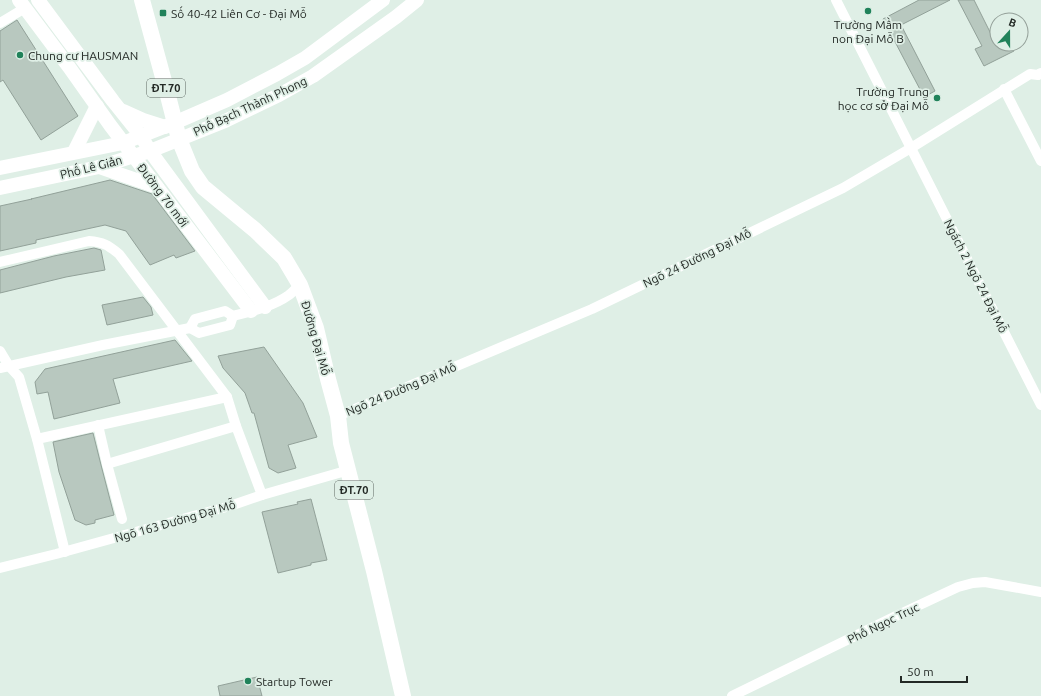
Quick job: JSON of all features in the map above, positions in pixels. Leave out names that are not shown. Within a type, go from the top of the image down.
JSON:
[{"type":"main road","name":"Đường 70 mới","points":[[38,0],[141,136],[150,151],[265,307]]},
{"type":"main road","name":"Đường Đại Mỗ","points":[[142,0],[170,104],[170,125],[179,140],[192,171],[203,186],[256,230],[284,258],[300,285],[316,328],[338,416],[341,443],[374,571],[403,696]]},
{"type":"main road","name":"Phố Bạch Thành Phong","points":[[170,125],[233,97],[278,74],[330,40],[383,0]]},
{"type":"main road","name":"Phố Bạch Thành Phong","points":[[179,140],[232,118],[279,95],[313,76],[396,17],[417,0]]},
{"type":"main road","name":"Đường 70 mới","points":[[22,4],[123,142],[251,311]]},
{"type":"main road","points":[[74,152],[97,106]]},
{"type":"main road","points":[[120,110],[143,120],[170,125]]},
{"type":"main road","name":"Phố Lê Giản","points":[[0,168],[123,142],[170,125]]},
{"type":"main road","name":"Phố Lê Giản","points":[[0,188],[99,167],[179,140]]},
{"type":"main road","points":[[99,167],[157,187]]},
{"type":"street","name":"Ngách 2 Ngõ 24 Đại Mỗ","points":[[836,0],[1041,405]]},
{"type":"street","points":[[0,23],[22,4]]},
{"type":"street","name":"Ngõ 24 Đường Đại Mỗ","points":[[338,416],[592,309],[843,188],[911,148],[1030,74],[1041,74]]},
{"type":"street","points":[[1004,89],[1041,161]]},
{"type":"street","points":[[0,262],[89,241],[100,242],[110,246],[119,254],[227,397],[236,426],[262,495]]},
{"type":"street","points":[[190,328],[195,319],[225,311],[233,316],[265,307],[289,295],[300,285]]},
{"type":"street","points":[[5,367],[177,330],[190,328],[200,333],[230,325],[233,316]]},
{"type":"street","points":[[0,351],[5,367],[19,377],[37,439],[65,552]]},
{"type":"street","points":[[37,439],[227,397]]},
{"type":"street","points":[[98,425],[122,519]]},
{"type":"street","points":[[107,464],[236,426]]},
{"type":"street","name":"Ngõ 163 Đường Đại Mỗ","points":[[0,568],[65,552],[230,506],[262,495],[349,470]]},
{"type":"street","name":"Phố Ngọc Trục","points":[[732,696],[958,587],[973,583],[985,582],[1041,592]]},
{"type":"building","name":"Trường Trung học cơ sở Đại Mỗ","points":[[919,0],[950,0],[901,25],[935,91],[924,97],[883,19]]},
{"type":"building","points":[[958,0],[974,0],[989,30],[989,52],[1012,52],[984,66],[975,49],[982,46]]},
{"type":"building","name":"Chung cư HAUSMAN","points":[[17,20],[78,116],[41,140],[3,80],[0,82],[0,31]]},
{"type":"building","points":[[110,180],[152,194],[195,251],[176,258],[174,255],[150,265],[126,231],[105,225],[36,240],[36,243],[0,251],[0,206]]},
{"type":"building","points":[[94,248],[101,250],[105,270],[66,277],[0,293],[0,270],[54,256]]},
{"type":"building","points":[[143,297],[151,307],[153,315],[107,325],[102,305]]},
{"type":"building","points":[[175,340],[192,361],[113,379],[120,403],[54,419],[48,392],[37,394],[35,382],[45,369]]},
{"type":"building","points":[[264,347],[303,403],[317,437],[288,445],[296,468],[278,473],[269,468],[254,413],[252,413],[245,393],[223,368],[218,356]]},
{"type":"building","points":[[93,433],[114,515],[95,520],[95,523],[86,525],[75,520],[59,472],[53,442]]},
{"type":"building","points":[[311,499],[327,560],[311,563],[311,565],[278,573],[262,512],[298,504],[297,502]]},
{"type":"building","name":"Startup Tower","points":[[257,677],[262,696],[220,696],[218,686]]},
{"type":"place","name":"Trường Mầm non Đại Mỗ B","points":[[868,11]]},
{"type":"place","name":"Số 40-42 Liên Cơ - Đại Mỗ","points":[[163,13]]},
{"type":"place","name":"Chung cư HAUSMAN","points":[[20,55]]},
{"type":"place","name":"Trường Trung học cơ sở Đại Mỗ","points":[[937,98]]},
{"type":"place","name":"Startup Tower","points":[[248,681]]}]
